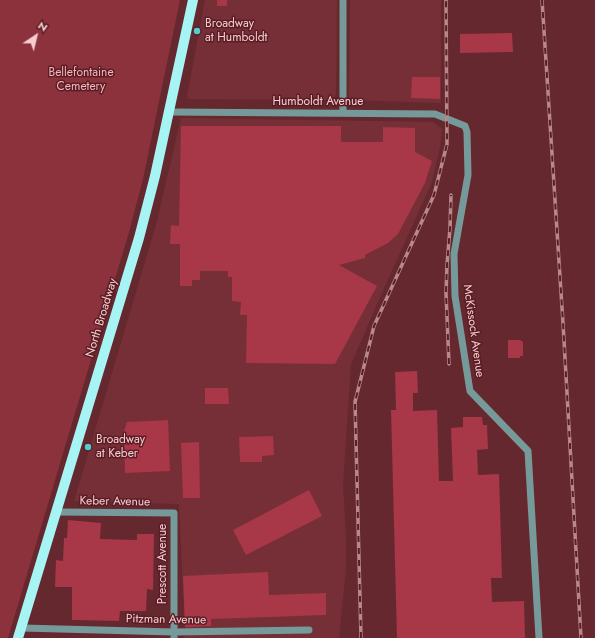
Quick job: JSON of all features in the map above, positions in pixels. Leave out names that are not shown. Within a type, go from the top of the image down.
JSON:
[{"type":"main road","name":"North Broadway","points":[[18,638],[139,238],[155,176],[193,0]]},
{"type":"street","points":[[342,113],[344,0]]},
{"type":"street","name":"Humboldt Avenue","points":[[169,112],[435,114],[464,126]]},
{"type":"street","name":"McKissock Avenue","points":[[464,126],[467,132],[468,175],[454,254],[455,296],[470,390],[528,451],[539,638]]},
{"type":"street","name":"Keber Avenue","points":[[57,512],[174,513]]},
{"type":"street","name":"Prescott Avenue","points":[[174,513],[174,635]]},
{"type":"street","name":"Pitzman Avenue","points":[[22,628],[174,635],[309,630]]},
{"type":"shaded area","points":[[205,0],[337,0],[336,92],[334,100],[188,99],[187,96]]},
{"type":"shaded area","points":[[350,0],[441,0],[441,103],[349,100]]},
{"type":"shaded area","points":[[181,118],[433,122],[442,129],[440,147],[432,182],[351,364],[343,484],[346,569],[339,638],[184,638],[185,630],[179,504],[74,501],[156,225]]},
{"type":"green space","name":"Bellefontaine Cemetery","points":[[0,0],[180,0],[143,179],[129,232],[8,638],[0,638]]},
{"type":"building","points":[[217,0],[227,0],[227,6],[217,6]]},
{"type":"building","points":[[512,33],[513,52],[460,53],[460,34]]},
{"type":"building","points":[[412,77],[440,77],[440,99],[411,98]]},
{"type":"building","points":[[181,126],[341,126],[341,142],[383,142],[383,127],[415,128],[415,152],[432,161],[425,183],[398,234],[388,243],[365,255],[365,258],[339,265],[377,286],[335,364],[246,363],[247,315],[240,315],[241,302],[232,301],[232,277],[228,277],[228,271],[200,271],[200,280],[192,280],[192,286],[180,286],[180,244],[170,244],[171,225],[179,226]]},
{"type":"building","points":[[508,340],[520,340],[523,342],[523,356],[520,356],[520,358],[508,358]]},
{"type":"building","points":[[417,371],[418,393],[413,393],[413,411],[437,410],[439,481],[453,481],[451,428],[463,427],[463,417],[482,417],[483,425],[487,425],[488,449],[477,450],[478,475],[499,474],[502,578],[491,578],[492,602],[524,601],[525,638],[397,638],[391,410],[396,410],[395,372]]},
{"type":"building","points":[[205,388],[228,388],[229,404],[205,404]]},
{"type":"building","points":[[168,420],[170,471],[125,473],[124,431],[127,422]]},
{"type":"building","points":[[273,436],[274,455],[262,456],[262,462],[240,462],[239,437]]},
{"type":"building","points":[[199,442],[200,498],[183,498],[181,443]]},
{"type":"building","points":[[309,490],[322,516],[246,555],[233,530]]},
{"type":"building","points":[[68,520],[101,523],[100,539],[137,540],[137,534],[154,534],[153,590],[147,589],[146,611],[120,611],[119,621],[72,620],[72,587],[55,587],[56,560],[63,561],[64,538],[67,538]]},
{"type":"building","points":[[268,572],[269,595],[326,593],[326,615],[211,619],[211,626],[185,627],[183,576]]},
{"type":"railway","points":[[361,638],[355,402],[374,326],[434,195],[447,144],[446,0]]},
{"type":"railway","points":[[542,0],[563,323],[581,638]]},
{"type":"railway","points":[[449,364],[446,293],[451,195]]},
{"type":"place","name":"Broadway at Humboldt","points":[[197,31]]},
{"type":"place","name":"Broadway at Keber","points":[[88,447]]}]
